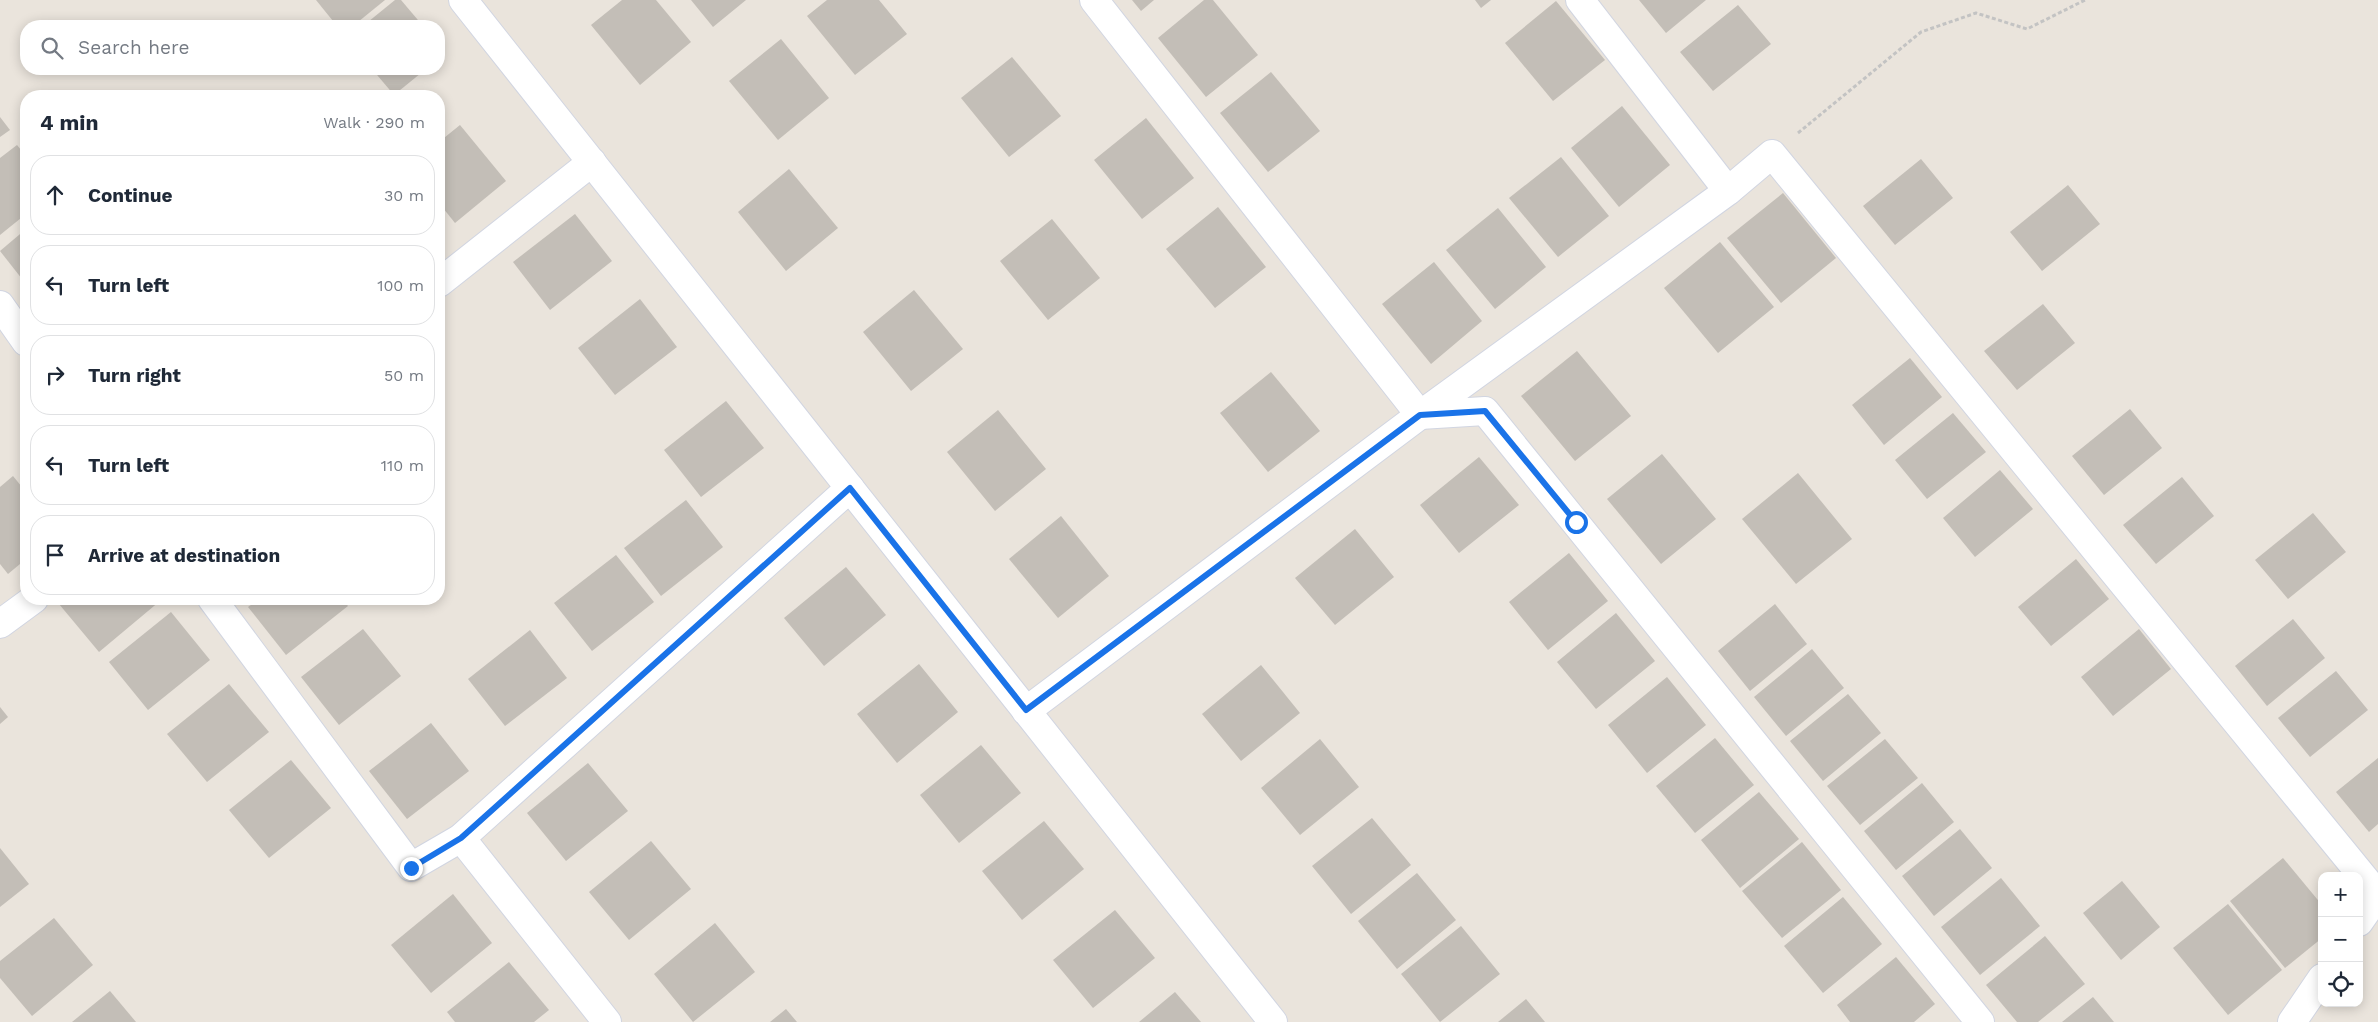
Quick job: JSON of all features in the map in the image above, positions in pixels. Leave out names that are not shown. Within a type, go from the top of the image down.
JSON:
[{"type":"street","points":[[463,0],[1273,1022]]},
{"type":"street","points":[[1094,0],[1420,415]]},
{"type":"street","points":[[1580,0],[1728,191]]},
{"type":"street","points":[[1026,710],[1420,415],[1728,191],[1772,154],[2378,894],[2362,917]]},
{"type":"street","points":[[445,278],[592,162]]},
{"type":"street","points":[[0,305],[20,333]]},
{"type":"street","points":[[1420,415],[1485,411],[1980,1022]]},
{"type":"street","points":[[216,605],[411,868],[461,838],[850,488]]},
{"type":"street","points":[[0,624],[26,605]]},
{"type":"street","points":[[461,838],[607,1022]]},
{"type":"street","points":[[2292,1022],[2318,984]]},
{"type":"path","points":[[1772,154],[1921,32],[1976,13],[2027,29],[2085,0]]},
{"type":"building","points":[[316,0],[385,0],[360,20],[332,20]]},
{"type":"building","points":[[395,0],[401,0],[418,20],[370,20]]},
{"type":"building","points":[[622,0],[656,0],[691,42],[640,85],[591,25]]},
{"type":"building","points":[[691,0],[746,0],[713,27]]},
{"type":"building","points":[[827,0],[879,0],[907,34],[855,75],[807,16]]},
{"type":"building","points":[[1132,0],[1154,0],[1141,11]]},
{"type":"building","points":[[1204,0],[1213,0],[1258,55],[1206,97],[1158,38]]},
{"type":"building","points":[[1475,0],[1491,0],[1481,8]]},
{"type":"building","points":[[1639,0],[1706,0],[1666,33]]},
{"type":"building","points":[[1556,1],[1605,60],[1553,101],[1505,43]]},
{"type":"building","points":[[1738,5],[1771,44],[1713,91],[1680,52]]},
{"type":"building","points":[[781,39],[829,98],[778,140],[729,81]]},
{"type":"building","points":[[1012,57],[1061,116],[1009,157],[961,98]]},
{"type":"building","points":[[1271,72],[1320,131],[1268,172],[1220,113]]},
{"type":"building","points":[[377,75],[419,75],[400,90],[390,90]]},
{"type":"building","points":[[1622,106],[1670,165],[1619,207],[1571,148]]},
{"type":"building","points":[[0,117],[10,130],[0,137]]},
{"type":"building","points":[[1146,118],[1194,178],[1142,219],[1094,160]]},
{"type":"building","points":[[460,125],[506,181],[455,223],[445,210],[445,137]]},
{"type":"building","points":[[17,145],[20,149],[20,219],[0,235],[0,158]]},
{"type":"building","points":[[1561,157],[1609,216],[1558,257],[1509,198]]},
{"type":"building","points":[[1921,159],[1953,198],[1895,245],[1863,206]]},
{"type":"building","points":[[789,169],[838,228],[786,271],[738,212]]},
{"type":"building","points":[[2068,185],[2100,224],[2042,271],[2010,232]]},
{"type":"building","points":[[1783,193],[1836,258],[1781,303],[1727,238]]},
{"type":"building","points":[[1218,207],[1266,267],[1215,308],[1166,249]]},
{"type":"building","points":[[1498,208],[1546,267],[1495,309],[1446,250]]},
{"type":"building","points":[[575,214],[612,261],[550,310],[513,262]]},
{"type":"building","points":[[1052,219],[1100,278],[1048,320],[1000,261]]},
{"type":"building","points":[[20,234],[20,276],[0,251]]},
{"type":"building","points":[[1720,242],[1774,307],[1718,353],[1664,288]]},
{"type":"building","points":[[1434,262],[1482,321],[1431,364],[1382,304]]},
{"type":"building","points":[[914,290],[963,349],[911,391],[863,332]]},
{"type":"building","points":[[640,299],[677,347],[615,395],[578,348]]},
{"type":"building","points":[[2043,304],[2075,343],[2017,390],[1984,351]]},
{"type":"building","points":[[1577,351],[1631,416],[1575,461],[1521,396]]},
{"type":"building","points":[[1910,358],[1942,397],[1884,445],[1852,405]]},
{"type":"building","points":[[1271,372],[1320,431],[1268,472],[1220,413]]},
{"type":"building","points":[[726,401],[764,448],[701,497],[664,450]]},
{"type":"building","points":[[2130,409],[2162,448],[2104,495],[2072,456]]},
{"type":"building","points":[[998,410],[1046,469],[995,511],[947,452]]},
{"type":"building","points":[[1953,413],[1986,452],[1927,499],[1895,460]]},
{"type":"building","points":[[1662,454],[1716,519],[1661,564],[1607,499]]},
{"type":"building","points":[[1479,457],[1519,505],[1459,553],[1420,505]]},
{"type":"building","points":[[2000,470],[2033,509],[1975,557],[1943,518]]},
{"type":"building","points":[[1798,473],[1852,539],[1796,584],[1742,519]]},
{"type":"building","points":[[13,476],[20,485],[20,564],[8,574],[0,564],[0,487]]},
{"type":"building","points":[[2182,477],[2214,516],[2156,564],[2123,525]]},
{"type":"building","points":[[686,500],[723,547],[661,596],[624,548]]},
{"type":"building","points":[[2313,513],[2346,552],[2288,599],[2255,560]]},
{"type":"building","points":[[1061,516],[1109,576],[1058,618],[1009,559]]},
{"type":"building","points":[[1355,529],[1394,577],[1335,625],[1295,578]]},
{"type":"building","points":[[1569,553],[1608,601],[1548,650],[1509,602]]},
{"type":"building","points":[[616,555],[654,602],[592,651],[554,603]]},
{"type":"building","points":[[2076,559],[2109,599],[2051,646],[2018,607]]},
{"type":"building","points":[[846,567],[886,615],[824,666],[784,618]]},
{"type":"building","points":[[1775,604],[1807,644],[1750,691],[1718,651]]},
{"type":"building","points":[[60,605],[155,605],[99,652]]},
{"type":"building","points":[[251,605],[348,606],[286,655],[248,607]]},
{"type":"building","points":[[171,612],[210,660],[148,710],[109,662]]},
{"type":"building","points":[[1616,613],[1655,661],[1596,709],[1557,662]]},
{"type":"building","points":[[2293,619],[2325,658],[2267,706],[2235,666]]},
{"type":"building","points":[[363,629],[401,676],[339,725],[301,677]]},
{"type":"building","points":[[2139,629],[2171,669],[2113,716],[2081,677]]},
{"type":"building","points":[[530,630],[567,678],[505,726],[468,679]]},
{"type":"building","points":[[1812,649],[1844,688],[1786,736],[1754,697]]},
{"type":"building","points":[[919,664],[958,712],[897,763],[857,714]]},
{"type":"building","points":[[1261,665],[1300,713],[1241,761],[1202,714]]},
{"type":"building","points":[[2336,671],[2368,710],[2310,757],[2278,718]]},
{"type":"building","points":[[1667,677],[1706,725],[1647,773],[1608,725]]},
{"type":"building","points":[[229,684],[269,732],[207,782],[167,734]]},
{"type":"building","points":[[1848,694],[1881,733],[1823,781],[1790,741]]},
{"type":"building","points":[[0,707],[8,717],[0,724]]},
{"type":"building","points":[[431,723],[469,771],[407,819],[369,771]]},
{"type":"building","points":[[1715,738],[1754,785],[1695,833],[1656,786]]},
{"type":"building","points":[[1320,739],[1359,787],[1300,835],[1261,788]]},
{"type":"building","points":[[1885,739],[1918,778],[1860,825],[1827,786]]},
{"type":"building","points":[[981,745],[1021,793],[959,843],[920,795]]},
{"type":"building","points":[[2378,758],[2378,824],[2369,832],[2336,792]]},
{"type":"building","points":[[291,760],[331,808],[269,858],[229,810]]},
{"type":"building","points":[[588,763],[628,811],[566,861],[527,813]]},
{"type":"building","points":[[1922,783],[1954,822],[1896,870],[1864,831]]},
{"type":"building","points":[[1759,792],[1799,839],[1740,888],[1701,840]]},
{"type":"building","points":[[1372,818],[1411,865],[1351,914],[1312,866]]},
{"type":"building","points":[[1044,821],[1084,869],[1022,920],[982,871]]},
{"type":"building","points":[[1960,829],[1992,868],[1934,916],[1902,876]]},
{"type":"building","points":[[651,841],[691,889],[629,940],[589,892]]},
{"type":"building","points":[[1802,842],[1841,890],[1782,938],[1742,891]]},
{"type":"building","points":[[0,848],[29,884],[0,907]]},
{"type":"building","points":[[2283,858],[2318,900],[2318,941],[2285,968],[2230,901]]},
{"type":"building","points":[[1417,873],[1456,920],[1397,969],[1358,921]]},
{"type":"building","points":[[2001,878],[2040,926],[1980,975],[1941,927]]},
{"type":"building","points":[[2122,881],[2160,927],[2121,960],[2083,913]]},
{"type":"building","points":[[453,894],[492,943],[431,993],[391,945]]},
{"type":"building","points":[[1843,897],[1882,944],[1823,993],[1784,946]]},
{"type":"building","points":[[2228,904],[2282,970],[2228,1015],[2173,948]]},
{"type":"building","points":[[1115,910],[1155,958],[1093,1008],[1053,960]]},
{"type":"building","points":[[54,918],[93,965],[32,1016],[0,978],[0,961]]},
{"type":"building","points":[[715,923],[755,972],[693,1022],[654,974]]},
{"type":"building","points":[[1461,926],[1500,974],[1440,1022],[1401,974]]},
{"type":"building","points":[[2045,936],[2085,984],[2038,1022],[2017,1022],[1986,985]]},
{"type":"building","points":[[1896,957],[1935,1004],[1914,1022],[1850,1022],[1837,1005]]},
{"type":"building","points":[[509,962],[549,1010],[534,1022],[455,1022],[447,1012]]},
{"type":"building","points":[[110,991],[136,1022],[72,1022]]},
{"type":"building","points":[[1175,992],[1201,1022],[1139,1022]]},
{"type":"building","points":[[2093,997],[2114,1022],[2062,1022]]},
{"type":"building","points":[[1526,999],[1545,1022],[1498,1022]]},
{"type":"building","points":[[786,1009],[797,1022],[770,1022]]},
{"type":"route","points":[[411,868],[461,838],[850,488],[1026,710],[1420,415],[1485,411],[1576,522]]}]
